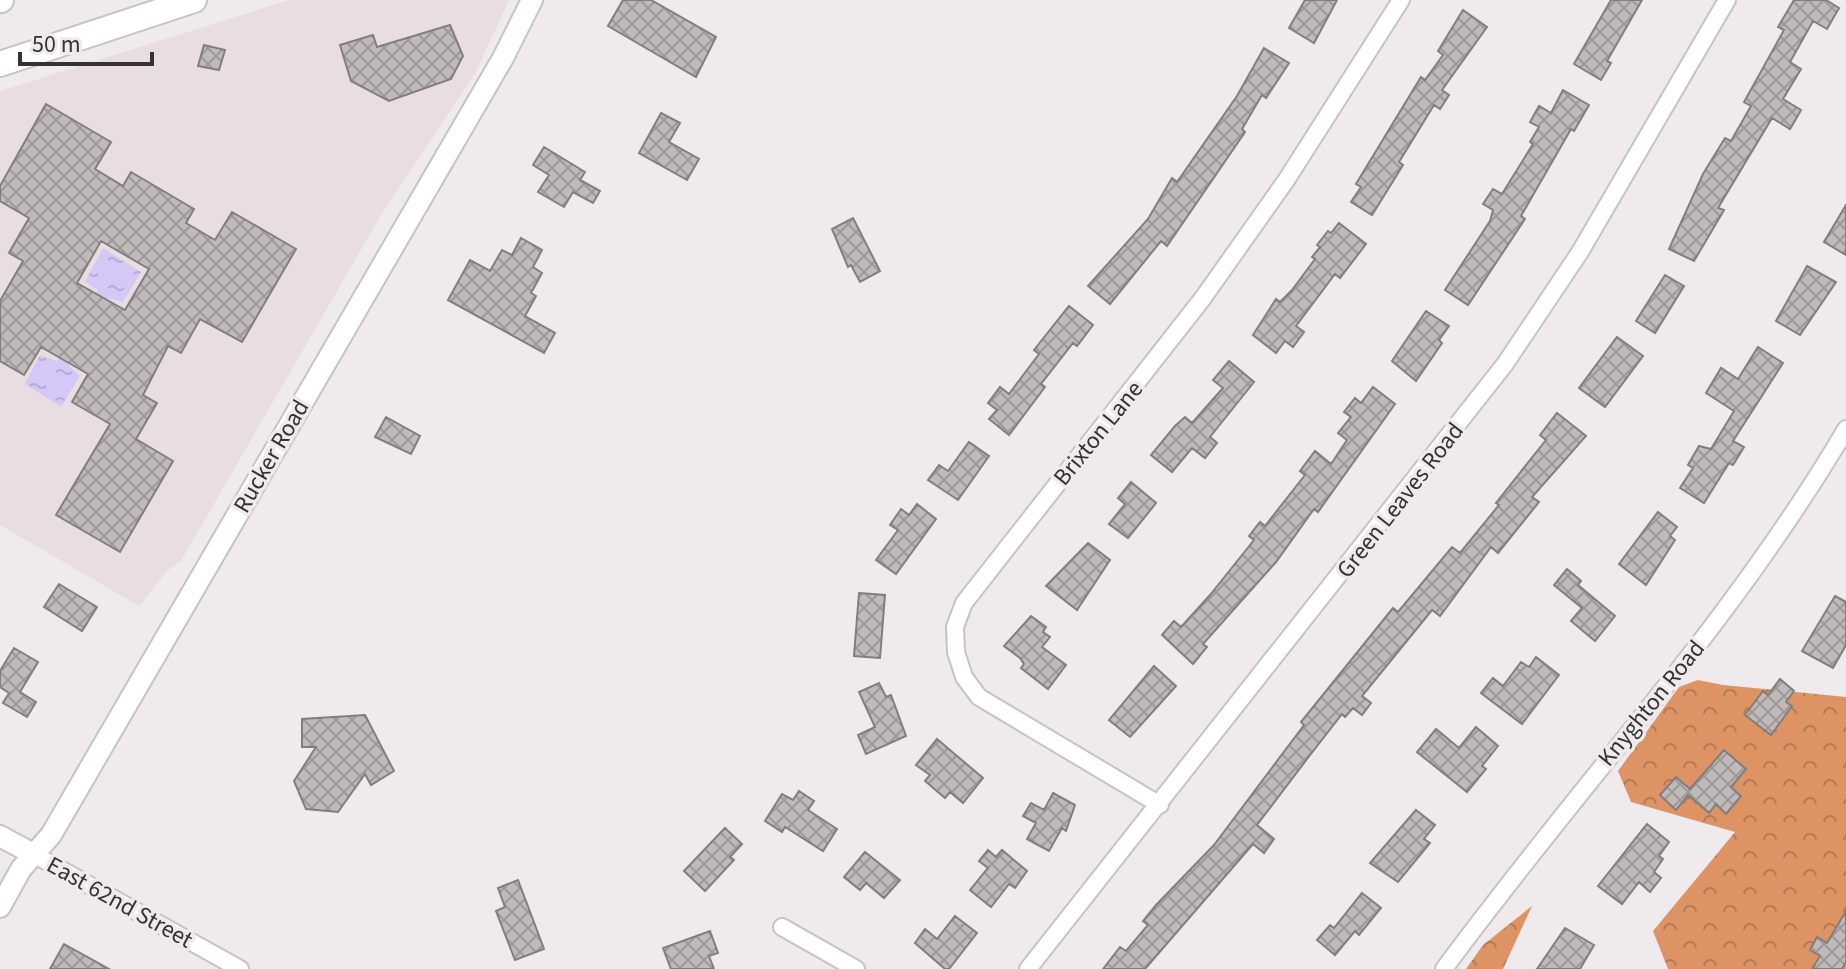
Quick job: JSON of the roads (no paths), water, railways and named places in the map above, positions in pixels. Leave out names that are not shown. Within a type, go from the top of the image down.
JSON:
[{"type":"main road","points":[[0,64],[194,0]]},
{"type":"street","name":"Rucker Road","points":[[0,907],[21,869],[51,835],[503,58],[532,0]]},
{"type":"street","name":"Brixton Lane","points":[[1160,805],[979,697],[968,684],[957,661],[957,619],[984,575],[1135,388],[1240,246],[1401,0]]},
{"type":"street","name":"Green Leaves Road","points":[[1028,969],[1160,805],[1520,343],[1592,233],[1727,0]]},
{"type":"street","name":"Knyghton Road","points":[[1444,969],[1544,836],[1743,588],[1798,509],[1846,429]]},
{"type":"street","name":"East 62nd Street","points":[[0,836],[240,969]]},
{"type":"street","points":[[782,927],[856,969]]},
{"type":"water","points":[[103,248],[141,272],[123,302],[108,298],[68,365],[80,376],[61,407],[25,384],[40,355],[57,361],[98,290],[85,282]]}]
